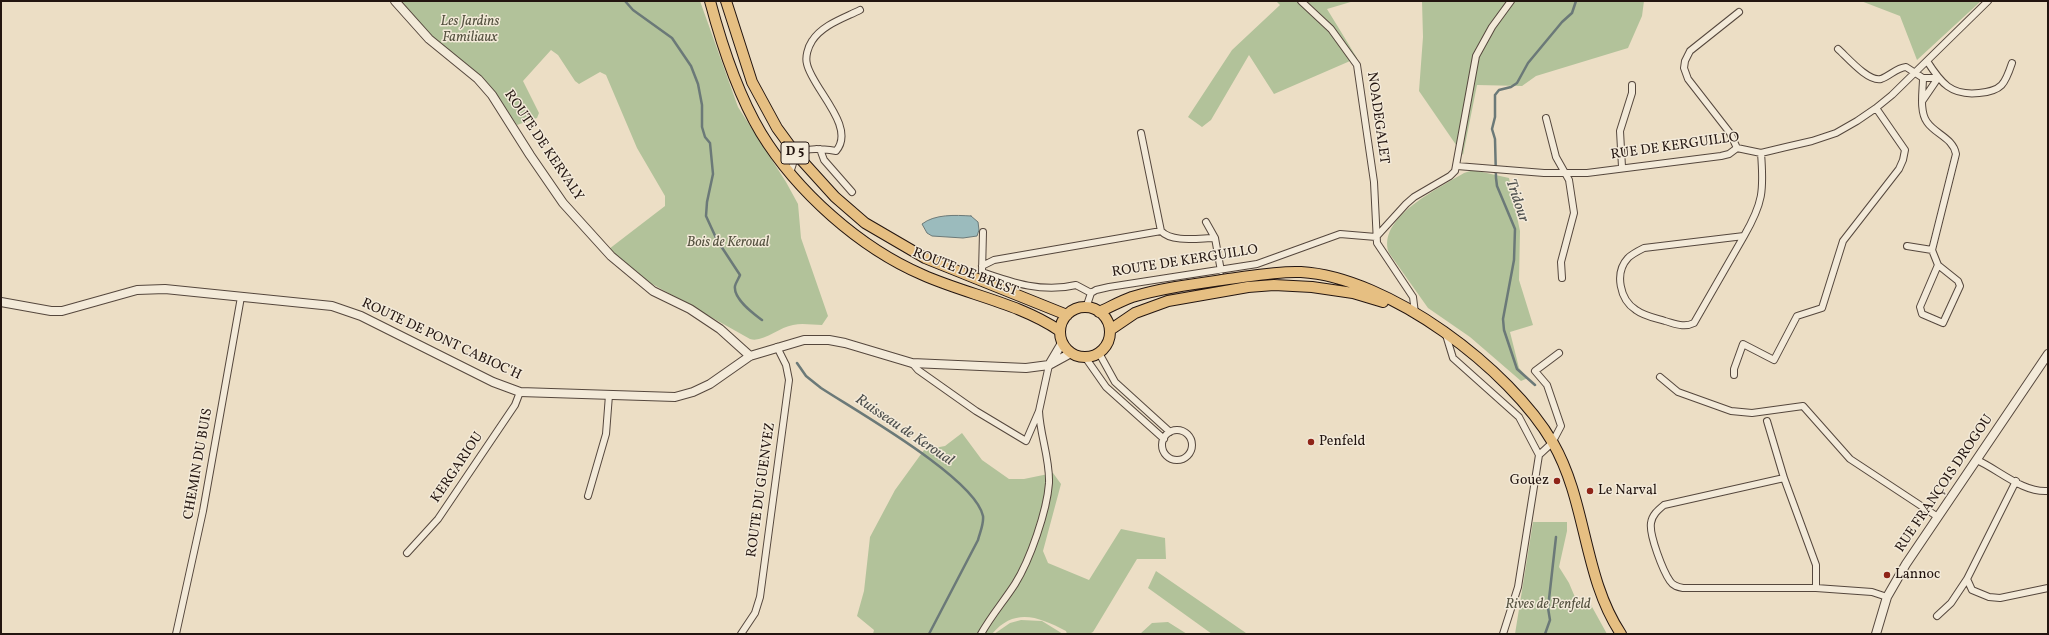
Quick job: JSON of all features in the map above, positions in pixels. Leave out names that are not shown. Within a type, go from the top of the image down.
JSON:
[{"type":"main road","name":"ROUTE DE BREST","points":[[710,1],[738,88],[761,133],[790,173],[826,211],[858,237],[894,260],[922,275],[1027,312],[1060,331]]},
{"type":"main road","name":"ROUTE DE BREST","points":[[726,1],[752,82],[777,128],[796,154],[835,197],[865,223],[925,258],[1068,315]]},
{"type":"main road","points":[[1099,312],[1132,297],[1192,285],[1251,276],[1301,272],[1352,284],[1381,295],[1415,313],[1446,334],[1480,361],[1516,394],[1552,443],[1571,484],[1597,583],[1606,606],[1621,634]]},
{"type":"main road","points":[[1110,330],[1135,312],[1168,301],[1248,287],[1274,285],[1312,287],[1346,292],[1403,307]]},
{"type":"main road","points":[[1086,308],[1099,312],[1104,316],[1110,330],[1107,343],[1099,353],[1085,357],[1071,353],[1062,343],[1060,331],[1062,322],[1068,315],[1076,309],[1086,308]]},
{"type":"street","name":"ROUTE DE KERVALY","points":[[395,1],[429,39],[478,79],[492,95],[530,155],[563,203],[611,256],[653,291],[690,309],[720,329],[750,356]]},
{"type":"street","name":"NOADEGALET","points":[[1301,1],[1331,29],[1357,65],[1374,182],[1376,237]]},
{"type":"street","points":[[1415,313],[1413,298],[1378,243],[1376,237],[1406,204],[1414,197],[1450,176],[1457,166],[1460,140],[1476,56],[1492,27],[1511,1]]},
{"type":"street","name":"RUE DE KERGUILLO","points":[[1457,166],[1587,173],[1622,167],[1721,156],[1729,154],[1737,148],[1761,153],[1812,141],[1836,133],[1876,108],[1916,72],[1988,1]]},
{"type":"street","points":[[790,173],[796,154],[802,150],[820,149],[836,151],[841,145],[842,137],[836,117],[807,64],[807,53],[812,40],[827,27],[860,10]]},
{"type":"street","points":[[1737,148],[1730,133],[1688,79],[1684,68],[1685,61],[1690,50],[1739,12]]},
{"type":"street","points":[[1838,49],[1867,76],[1873,79],[1881,79],[1898,68],[1906,67],[1916,72],[1923,78],[1938,78]]},
{"type":"street","points":[[1926,61],[1938,78],[1957,92],[1967,94],[1992,92],[2000,88],[2007,79],[2012,63]]},
{"type":"street","points":[[1923,78],[1923,100],[1926,121],[1955,146],[1956,154],[1932,250],[1938,265],[1958,281],[1960,286],[1943,323],[1922,314],[1920,307],[1938,265]]},
{"type":"street","points":[[1923,100],[1938,78]]},
{"type":"street","points":[[1622,167],[1620,131],[1632,93],[1632,85]]},
{"type":"street","points":[[1734,375],[1734,369],[1743,344],[1774,360],[1797,316],[1822,308],[1843,241],[1899,169],[1904,160],[1905,150],[1876,108]]},
{"type":"street","points":[[1546,118],[1556,157],[1569,180],[1574,213],[1561,262],[1562,278]]},
{"type":"street","points":[[1141,133],[1161,231],[1166,236],[1174,238],[1215,238]]},
{"type":"street","points":[[820,149],[824,160],[852,192]]},
{"type":"street","points":[[1744,236],[1644,248],[1636,252],[1627,258],[1620,280],[1622,291],[1627,302],[1643,314],[1678,325],[1687,326],[1694,323],[1744,236],[1757,212],[1763,182],[1761,153]]},
{"type":"street","points":[[1206,222],[1215,238],[1221,271]]},
{"type":"street","points":[[982,266],[994,260],[1161,231]]},
{"type":"street","points":[[982,232],[982,272],[1012,282],[1038,288],[1060,289],[1076,286],[1091,293],[1086,308]]},
{"type":"street","name":"ROUTE DE KERGUILLO","points":[[1091,293],[1096,290],[1109,287],[1221,271],[1268,260],[1340,234],[1376,237]]},
{"type":"street","points":[[1907,246],[1932,250]]},
{"type":"street","name":"ROUTE DE PONT CABIOC'H","points":[[1,302],[36,309],[62,310],[125,292],[165,288],[241,298],[332,306],[349,311],[493,382],[520,392],[675,397],[693,392],[710,384],[750,356],[804,340],[829,340],[845,343],[912,363],[1026,368],[1049,365],[1071,353]]},
{"type":"street","name":"CHEMIN DU BUIS","points":[[176,634],[203,511],[241,298]]},
{"type":"street","points":[[1446,334],[1453,358],[1519,417],[1539,455],[1518,587],[1503,634]]},
{"type":"street","points":[[912,363],[918,370],[976,411],[1026,441],[1039,411],[1049,365],[1062,343]]},
{"type":"street","name":"ROUTE DU GUENVEZ","points":[[741,634],[755,614],[760,597],[789,380],[786,365],[777,347]]},
{"type":"street","points":[[1099,353],[1116,382],[1170,432]]},
{"type":"street","points":[[1539,455],[1552,443],[1561,426],[1547,385],[1535,371],[1559,353]]},
{"type":"street","name":"RUE FRANÇOIS DROGOU","points":[[1876,634],[1887,597],[1938,517],[2048,354]]},
{"type":"street","points":[[1085,357],[1106,387],[1164,439]]},
{"type":"street","points":[[1660,377],[1678,392],[1731,411],[1752,413],[1803,406],[1850,459],[1938,517]]},
{"type":"street","name":"KERGARIOU","points":[[407,553],[438,519],[515,404],[520,392]]},
{"type":"street","points":[[588,496],[606,434],[609,395]]},
{"type":"street","points":[[981,634],[1015,584],[1026,564],[1039,527],[1048,484],[1048,471],[1040,428],[1039,411]]},
{"type":"street","points":[[1767,422],[1784,478],[1816,565],[1816,588]]},
{"type":"street","points":[[1178,430],[1188,435],[1192,445],[1189,455],[1180,460],[1169,458],[1163,450],[1164,439],[1170,432],[1178,430]]},
{"type":"street","points":[[1977,460],[2040,492],[2048,491]]},
{"type":"street","points":[[1784,478],[1664,505],[1654,514],[1651,522],[1651,532],[1663,567],[1670,581],[1675,586],[1691,588],[1816,588],[1872,592],[1887,597]]},
{"type":"street","points":[[1937,616],[1951,603],[1967,579],[2016,481]]},
{"type":"street","points":[[1967,579],[1972,590],[1989,597],[2000,598],[2048,588]]},
{"type":"green space","name":"Bois de Keroual","points":[[399,1],[700,1],[738,107],[786,182],[798,204],[801,238],[828,316],[822,325],[793,325],[760,339],[750,339],[645,280],[609,249],[665,206],[665,196],[637,148],[606,75],[600,72],[579,84],[575,81],[558,55],[551,50],[523,81],[539,113],[537,118],[517,125],[495,92],[474,70],[436,40]]},
{"type":"green space","points":[[1276,1],[1354,1],[1327,9],[1357,58],[1274,94],[1249,55],[1211,120],[1202,127],[1188,117],[1232,50],[1280,5]]},
{"type":"green space","points":[[1422,1],[1644,1],[1642,16],[1628,48],[1536,76],[1522,86],[1477,85],[1463,155],[1419,91],[1423,37]]},
{"type":"green space","points":[[1861,1],[1981,1],[1917,60],[1900,16]]},
{"type":"green space","points":[[1473,170],[1509,178],[1520,231],[1519,280],[1533,325],[1510,332],[1519,368],[1528,378],[1521,381],[1470,337],[1428,308],[1389,253],[1387,240],[1392,228],[1400,216],[1440,187],[1464,173]]},
{"type":"green space","points":[[962,433],[982,460],[1009,479],[1024,479],[1053,473],[1061,484],[1043,551],[1048,563],[1089,580],[1121,529],[1165,538],[1166,559],[1137,559],[1093,632],[1089,634],[1067,634],[1066,631],[1046,622],[1028,617],[1018,617],[1009,620],[992,634],[873,634],[874,630],[857,616],[864,591],[870,537],[895,490],[924,450],[945,446]]},
{"type":"green space","name":"Rives de Penfeld","points":[[1533,522],[1567,522],[1567,531],[1559,567],[1569,583],[1577,602],[1591,605],[1607,634],[1515,634]]},
{"type":"green space","points":[[1156,571],[1246,634],[1212,634],[1148,588]]},
{"type":"green space","points":[[1021,620],[1042,621],[1063,634],[994,634],[1010,623]]},
{"type":"green space","points":[[1168,622],[1187,634],[1140,634],[1152,623]]},
{"type":"water","points":[[952,215],[971,216],[978,222],[979,230],[977,236],[963,238],[932,236],[927,233],[922,224],[933,218],[939,217]]},
{"type":"waterway","name":"Ruisseau de Keroual","points":[[625,1],[633,10],[672,38],[691,66],[698,84],[702,105],[702,127],[705,137],[710,143],[713,174],[707,202],[706,216],[717,240],[740,275],[735,286],[737,296],[745,306],[762,320]]},
{"type":"waterway","name":"Tridour","points":[[1535,385],[1517,369],[1504,330],[1503,319],[1514,260],[1515,229],[1497,186],[1495,139],[1492,129],[1495,117],[1495,95],[1499,90],[1511,87],[1517,83],[1528,63],[1562,22],[1572,13],[1576,1]]},
{"type":"waterway","name":"Ruisseau de Keroual","points":[[797,363],[806,376],[821,388],[912,446],[959,483],[975,501],[983,516],[978,540],[929,634]]},
{"type":"waterway","name":"Tridour","points":[[1545,634],[1550,620],[1548,608],[1556,537]]},
{"type":"place","name":"Penfeld","points":[[1311,442]]},
{"type":"place","name":"Gouez","points":[[1557,481]]},
{"type":"place","name":"Le Narval","points":[[1590,491]]},
{"type":"place","name":"Lannoc","points":[[1887,575]]},
{"type":"park label","name":"Les Jardins Familiaux","points":[[470,30]]}]
